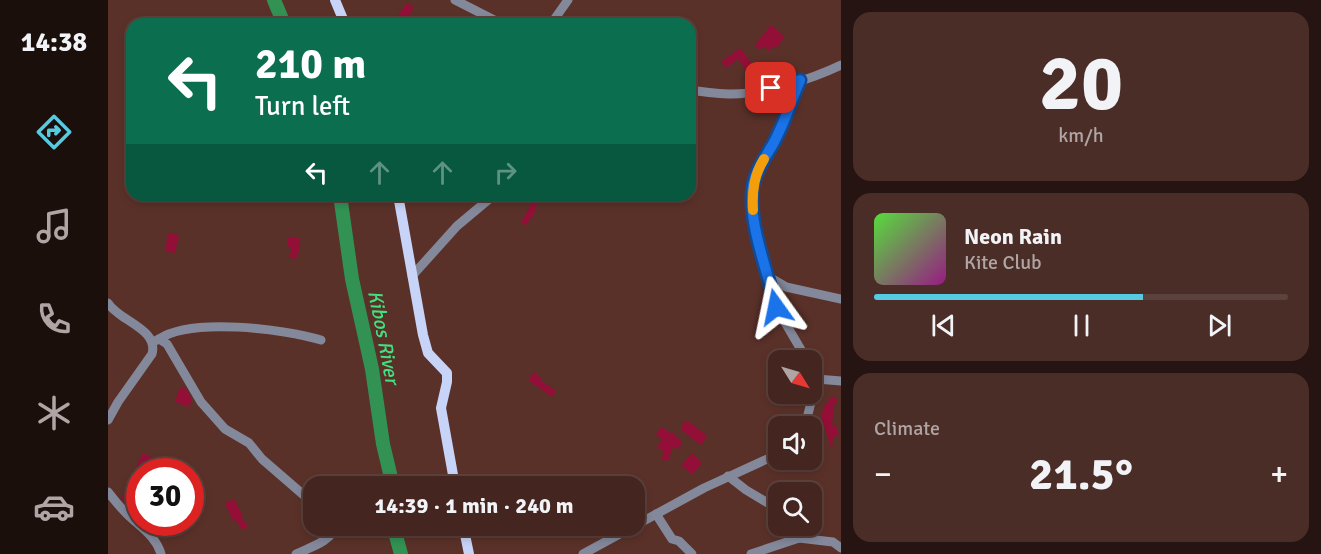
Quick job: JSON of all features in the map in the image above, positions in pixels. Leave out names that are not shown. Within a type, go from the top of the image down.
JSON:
[{"type":"main road","points":[[335,0],[342,18]]},
{"type":"main road","points":[[399,201],[428,353],[447,373],[441,408],[453,476]]},
{"type":"main road","points":[[465,536],[469,554]]},
{"type":"street","points":[[455,0],[490,18]]},
{"type":"street","points":[[555,18],[568,0]]},
{"type":"street","points":[[696,91],[749,93],[800,80],[841,65]]},
{"type":"street","points":[[800,80],[773,143],[758,168],[753,186],[753,207],[758,240],[776,307],[801,350]]},
{"type":"street","points":[[412,276],[457,226],[487,201]]},
{"type":"street","points":[[769,277],[786,287],[841,299]]},
{"type":"street","points":[[108,303],[117,314],[156,340],[167,344],[201,402],[225,429],[249,443],[262,459],[303,494]]},
{"type":"street","points":[[108,420],[152,354],[156,340],[173,331],[231,328],[291,333],[321,340]]},
{"type":"street","points":[[822,379],[841,381]]},
{"type":"street","points":[[583,554],[728,476],[768,458]]},
{"type":"street","points":[[728,476],[768,503]]},
{"type":"street","points":[[108,492],[151,537],[161,554]]},
{"type":"street","points":[[656,514],[672,539],[679,541],[693,554]]},
{"type":"street","points":[[296,554],[330,536]]},
{"type":"street","points":[[751,554],[799,538],[833,542],[841,548]]},
{"type":"building","points":[[407,3],[414,7],[408,18],[396,18]]},
{"type":"building","points":[[771,25],[785,37],[776,48],[773,46],[769,51],[764,46],[760,50],[755,45]]},
{"type":"building","points":[[740,48],[756,69],[749,74],[738,59],[726,68],[721,62]]},
{"type":"building","points":[[532,202],[537,204],[532,219],[530,218],[527,225],[521,223]]},
{"type":"building","points":[[168,233],[179,235],[175,253],[165,251]]},
{"type":"building","points":[[288,238],[300,238],[300,248],[296,259],[289,257],[292,248],[288,248]]},
{"type":"building","points":[[534,372],[542,379],[540,380],[556,391],[552,397],[528,380]]},
{"type":"building","points":[[180,387],[186,389],[192,399],[189,407],[175,402]]},
{"type":"building","points":[[832,396],[838,400],[834,405],[832,425],[835,424],[839,435],[833,437],[832,450],[822,423],[823,408]]},
{"type":"building","points":[[684,421],[691,423],[707,436],[701,445],[681,430]]},
{"type":"building","points":[[661,427],[672,432],[682,442],[679,449],[673,447],[668,461],[661,459],[664,451],[657,448],[662,439],[656,435]]},
{"type":"building","points":[[143,453],[153,458],[141,458]]},
{"type":"building","points":[[692,453],[702,463],[692,475],[681,465]]},
{"type":"building","points":[[126,492],[126,502],[121,498]]},
{"type":"building","points":[[234,499],[243,516],[241,517],[248,526],[243,530],[235,520],[233,521],[225,503]]},
{"type":"waterway","name":"Kibos River","points":[[274,0],[282,18]]},
{"type":"waterway","name":"Kibos River","points":[[341,201],[352,279],[372,369],[383,444],[391,476]]},
{"type":"waterway","name":"Kibos River","points":[[396,536],[401,554]]},
{"type":"slow traffic","points":[[753,210],[753,186],[758,168],[764,159]]},
{"type":"route","points":[[771,88],[800,80],[773,143],[758,168],[753,186],[753,207],[758,240],[776,307]]}]
